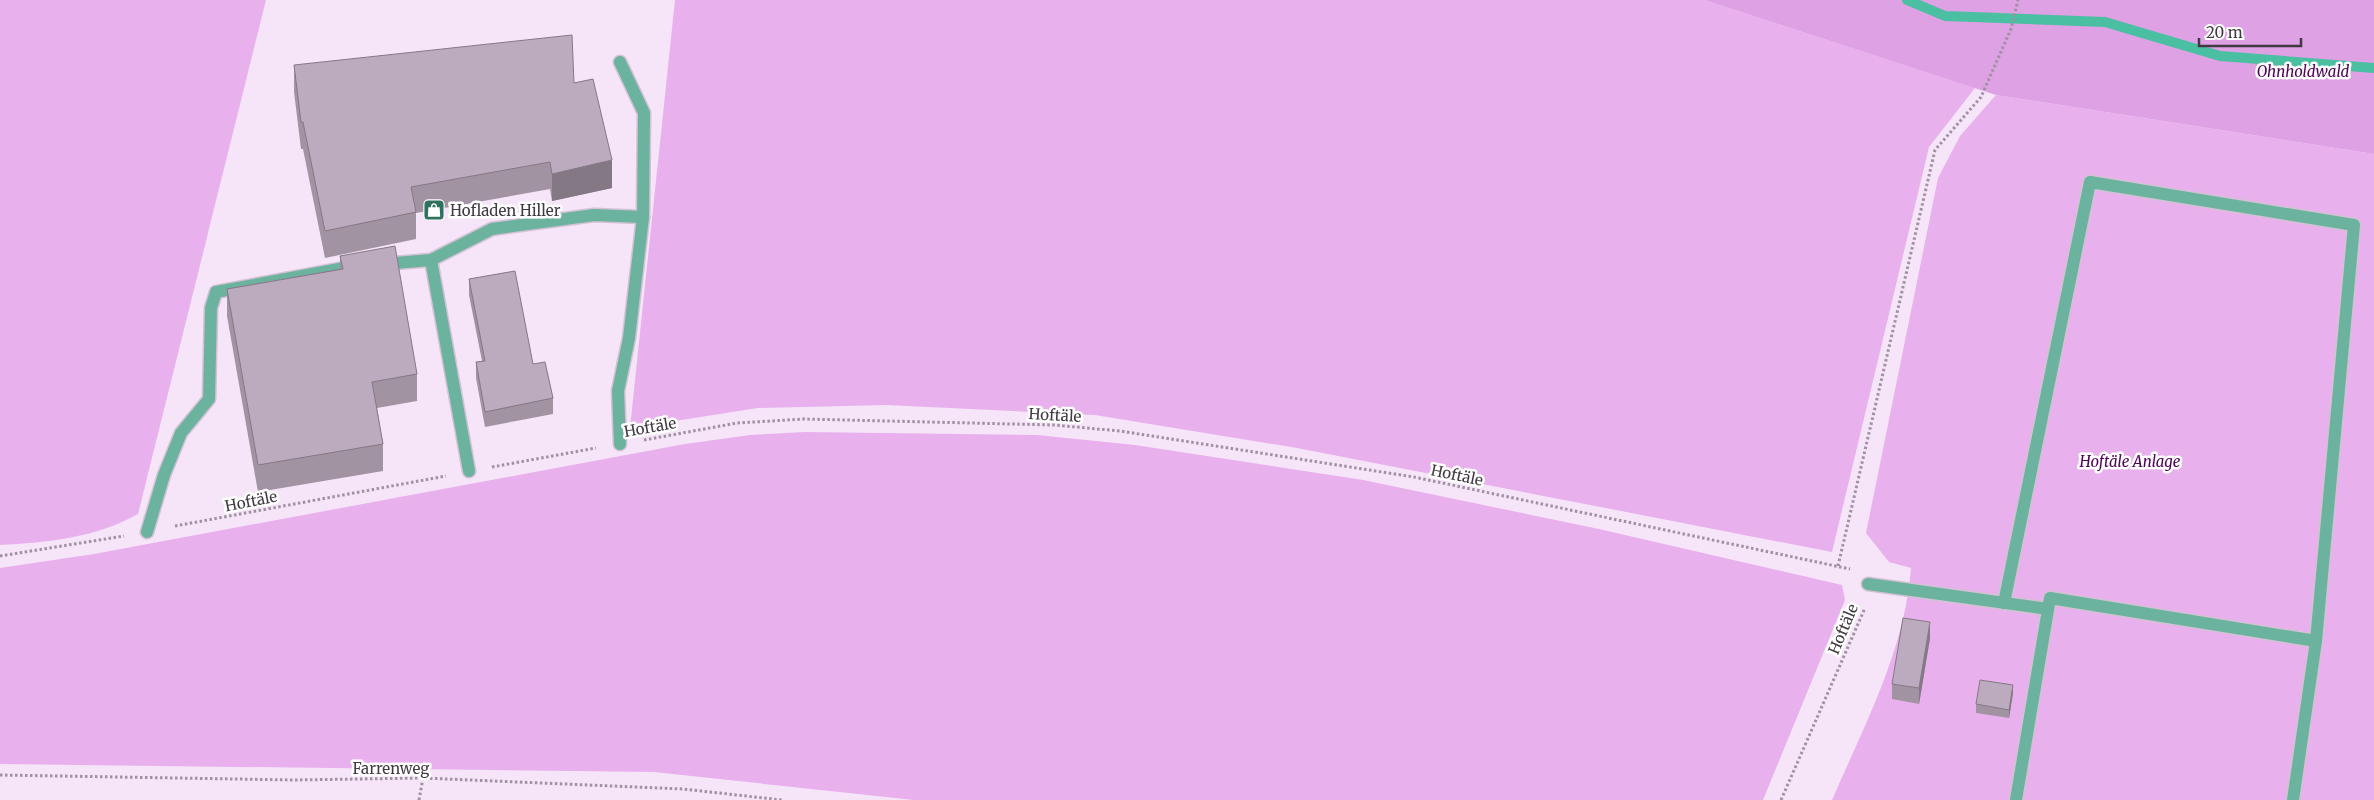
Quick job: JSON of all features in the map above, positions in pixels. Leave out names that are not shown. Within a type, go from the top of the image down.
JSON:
[{"type":"lane","points":[[620,62],[644,113],[643,217],[632,321],[618,391],[620,444]]},
{"type":"lane","points":[[2004,603],[2090,182],[2354,225],[2316,641],[2292,800]]},
{"type":"lane","points":[[147,532],[164,475],[181,433],[209,399],[211,308],[216,292],[340,268],[431,260],[492,229],[594,215],[643,217]]},
{"type":"lane","points":[[431,260],[470,471]]},
{"type":"lane","points":[[1868,584],[2048,609]]},
{"type":"lane","points":[[2016,800],[2050,598],[2316,641]]},
{"type":"path","points":[[1838,566],[1935,150],[1955,124],[1981,97],[2011,29],[2018,0]]},
{"type":"path","name":"Hoftäle","points":[[0,556],[147,532],[737,423],[804,419],[1054,425],[1120,431],[1414,477],[1857,571],[1868,584],[1868,601],[1781,800]]},
{"type":"path","name":"Farrenweg","points":[[0,775],[294,780],[423,778],[683,789],[782,800]]},
{"type":"path","points":[[419,800],[423,778]]},
{"type":"green space","points":[[0,0],[266,0],[138,514],[122,522],[89,533],[35,543],[0,545]]},
{"type":"green space","points":[[675,0],[1704,0],[1975,88],[1929,147],[1832,552],[1297,448],[1095,415],[886,405],[758,408],[630,428]]},
{"type":"green space","name":"Ohnholdwald","points":[[1704,0],[2374,0],[2374,154],[1996,95]]},
{"type":"green space","name":"Hoftäle Anlage","points":[[1996,95],[2374,154],[2374,800],[1832,800],[1892,658],[1907,598],[1911,568],[1889,562],[1866,533],[1938,178],[1960,136]]},
{"type":"green space","points":[[805,432],[1037,435],[1135,445],[1363,480],[1599,529],[1842,585],[1845,600],[1763,800],[914,800],[654,772],[0,764],[0,568],[94,554],[685,444],[750,435]]},
{"type":"building","points":[[572,35],[574,83],[593,79],[612,160],[552,174],[550,162],[411,187],[416,212],[325,231],[303,122],[301,122],[294,65]]},
{"type":"building","points":[[395,246],[417,374],[372,382],[383,444],[258,465],[227,289],[343,269],[340,256]]},
{"type":"building","points":[[515,271],[533,364],[545,362],[553,398],[485,412],[476,362],[485,361],[469,279]]},
{"type":"building","points":[[1903,618],[1930,622],[1919,688],[1892,684]]},
{"type":"building","points":[[1980,680],[2013,685],[2009,710],[1976,704]]},
{"type":"waterway","points":[[1907,0],[1945,16],[2105,22],[2220,56],[2374,68]]},
{"type":"place","name":"Hofladen Hiller","points":[[434,210]]}]
